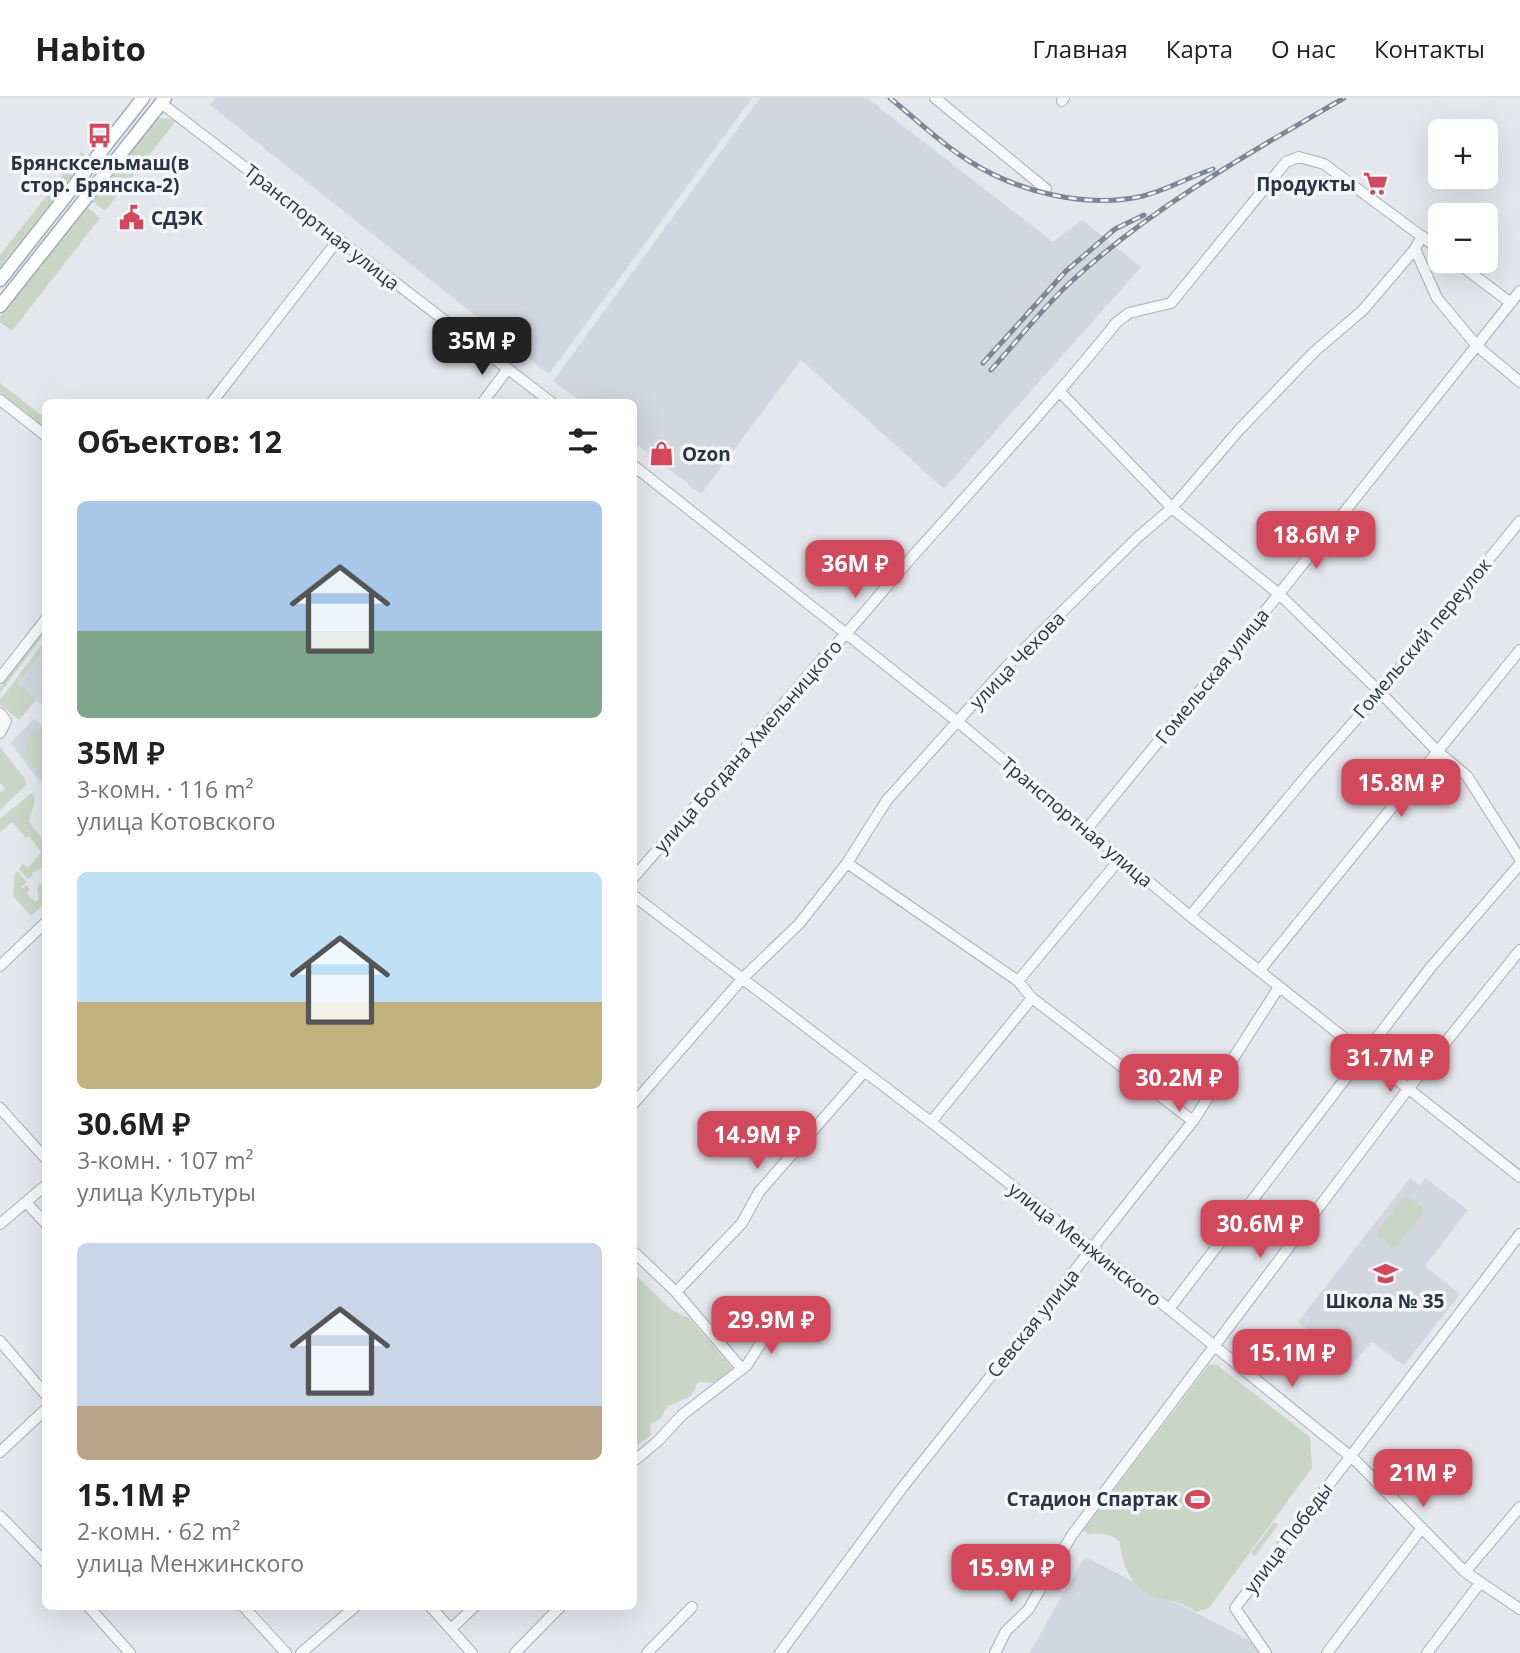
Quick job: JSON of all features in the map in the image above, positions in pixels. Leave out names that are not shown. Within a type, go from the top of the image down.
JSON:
[{"type":"main road","points":[[0,280],[143,98]]},
{"type":"main road","points":[[0,306],[160,100]]},
{"type":"street","points":[[935,98],[1046,189]]},
{"type":"street","name":"Транспортная улица","points":[[160,100],[547,399]]},
{"type":"street","name":"улица Богдана Хмельницкого","points":[[637,874],[907,562],[1060,391],[1117,322],[1129,313],[1171,303],[1286,162],[1299,157],[1324,164],[1422,236]]},
{"type":"street","points":[[1422,236],[1428,241]]},
{"type":"street","name":"улица Чехова","points":[[637,1100],[743,978],[799,924],[847,863],[887,800],[1007,666],[1138,537],[1172,508],[1239,430],[1314,352],[1363,310],[1415,249],[1422,236]]},
{"type":"street","points":[[214,399],[338,240]]},
{"type":"street","points":[[1415,249],[1437,298],[1478,346],[1520,382]]},
{"type":"street","points":[[1471,273],[1511,303]]},
{"type":"street","name":"Гомельская улица","points":[[1086,830],[1279,594],[1520,291]]},
{"type":"street","points":[[485,399],[507,370]]},
{"type":"street","points":[[1060,391],[1172,508],[1279,594],[1437,751],[1468,776],[1520,862],[1364,1053],[1169,1309]]},
{"type":"street","points":[[0,400],[42,433]]},
{"type":"street","name":"Транспортная улица","points":[[637,468],[958,722],[1190,916],[1520,1177]]},
{"type":"street","name":"Гомельский переулок","points":[[1190,916],[1380,692],[1520,521]]},
{"type":"street","points":[[0,678],[42,624]]},
{"type":"street","points":[[1260,970],[1520,650]]},
{"type":"street","points":[[0,712],[6,721],[0,733]]},
{"type":"street","points":[[1018,981],[1120,859]]},
{"type":"street","points":[[847,863],[1018,981],[1032,998],[1193,1121]]},
{"type":"street","name":"улица Менжинского","points":[[637,898],[931,1122],[1169,1309],[1350,1456],[1465,1572],[1520,1609]]},
{"type":"street","points":[[0,966],[42,926]]},
{"type":"street","points":[[995,1653],[1006,1631],[1028,1610],[1072,1535],[1408,1089],[1520,950]]},
{"type":"street","name":"Севская улица","points":[[780,1653],[902,1488],[1193,1121],[1279,987]]},
{"type":"street","points":[[931,1122],[1032,998]]},
{"type":"street","points":[[676,1292],[741,1223],[759,1192],[864,1072]]},
{"type":"street","points":[[0,1108],[42,1155]]},
{"type":"street","points":[[0,1224],[42,1188]]},
{"type":"street","points":[[26,1202],[42,1220]]},
{"type":"street","name":"улица Победы","points":[[1266,1653],[1235,1608],[1520,1234]]},
{"type":"street","points":[[637,1255],[676,1292],[742,1369]]},
{"type":"street","points":[[637,1458],[682,1415],[742,1369],[775,1321]]},
{"type":"street","points":[[0,1341],[42,1390]]},
{"type":"street","points":[[0,1452],[42,1413]]},
{"type":"street","points":[[1465,1572],[1520,1508]]},
{"type":"street","points":[[0,1516],[42,1559]]},
{"type":"street","points":[[1327,1653],[1421,1529]]},
{"type":"street","points":[[1427,1653],[1480,1583]]},
{"type":"street","points":[[647,1653],[692,1608]]},
{"type":"street","points":[[92,1610],[130,1653]]},
{"type":"street","points":[[247,1610],[286,1653]]},
{"type":"street","points":[[301,1653],[351,1610]]},
{"type":"street","points":[[434,1610],[472,1653]]},
{"type":"street","points":[[451,1629],[471,1610]]},
{"type":"street","points":[[515,1653],[557,1610]]},
{"type":"shaded area","points":[[216,98],[752,98],[549,374],[210,105]]},
{"type":"shaded area","points":[[760,98],[867,98],[1053,242],[1082,220],[1141,267],[944,489],[801,360],[701,494],[637,444],[637,399],[578,399],[553,381]]},
{"type":"shaded area","points":[[42,652],[42,705],[18,685]]},
{"type":"shaded area","points":[[34,719],[41,724],[42,785],[11,743]]},
{"type":"shaded area","name":"Школа № 35","points":[[1410,1178],[1420,1185],[1425,1178],[1468,1210],[1425,1266],[1460,1294],[1404,1365],[1372,1342],[1353,1363],[1298,1322]]},
{"type":"shaded area","points":[[1085,1557],[1257,1644],[1262,1653],[1029,1653]]},
{"type":"green space","points":[[155,119],[176,121],[105,211],[91,200]]},
{"type":"green space","points":[[81,152],[87,157],[0,267],[0,255]]},
{"type":"green space","points":[[86,206],[100,218],[12,331],[0,322],[0,317]]},
{"type":"green space","points":[[0,383],[42,416],[42,426],[0,392]]},
{"type":"green space","points":[[42,632],[42,637],[0,693],[0,687]]},
{"type":"green space","points":[[42,644],[42,652],[18,684],[36,700],[19,720],[0,704],[0,700]]},
{"type":"green space","points":[[42,728],[42,781],[26,754],[31,737]]},
{"type":"green space","points":[[0,747],[25,779],[26,785],[0,810],[0,791],[5,788],[0,783]]},
{"type":"green space","points":[[33,794],[35,800],[29,822],[42,838],[42,868],[32,873],[33,876],[28,879],[19,869],[23,864],[28,868],[41,852],[29,836],[26,838],[12,822],[0,832],[0,819]]},
{"type":"green space","points":[[17,871],[27,882],[21,887],[26,885],[30,889],[27,893],[35,902],[39,899],[37,888],[40,883],[42,885],[42,906],[31,916],[13,896]]},
{"type":"green space","points":[[1405,1196],[1423,1207],[1424,1213],[1395,1248],[1377,1236],[1377,1231]]},
{"type":"green space","points":[[637,1277],[672,1310],[689,1318],[734,1370],[716,1383],[698,1382],[691,1396],[668,1406],[660,1419],[650,1424],[651,1435],[637,1445]]},
{"type":"green space","name":"Стадион Спартак","points":[[1209,1365],[1217,1365],[1310,1437],[1312,1468],[1209,1608],[1196,1612],[1139,1587],[1129,1574],[1120,1542],[1109,1535],[1088,1534],[1083,1530]]},
{"type":"green space","points":[[1274,1522],[1278,1525],[1255,1556],[1251,1553]]},
{"type":"railway","points":[[890,98],[969,161],[1009,181],[1053,195],[1076,199],[1121,200],[1161,190],[1213,169]]},
{"type":"railway","points":[[991,370],[1063,289],[1105,252],[1204,181],[1344,98]]},
{"type":"railway","points":[[983,363],[1066,271],[1115,229],[1144,215]]},
{"type":"place","name":"Брянсксельмаш(в стор. Брянска-2)","points":[[100,135]]},
{"type":"place","name":"Продукты","points":[[1376,184]]},
{"type":"place","name":"СДЭК","points":[[131,218]]},
{"type":"place","name":"Ozon","points":[[662,454]]},
{"type":"place","name":"Школа № 35","points":[[1385,1273]]},
{"type":"place","name":"Стадион Спартак","points":[[1198,1499]]}]
